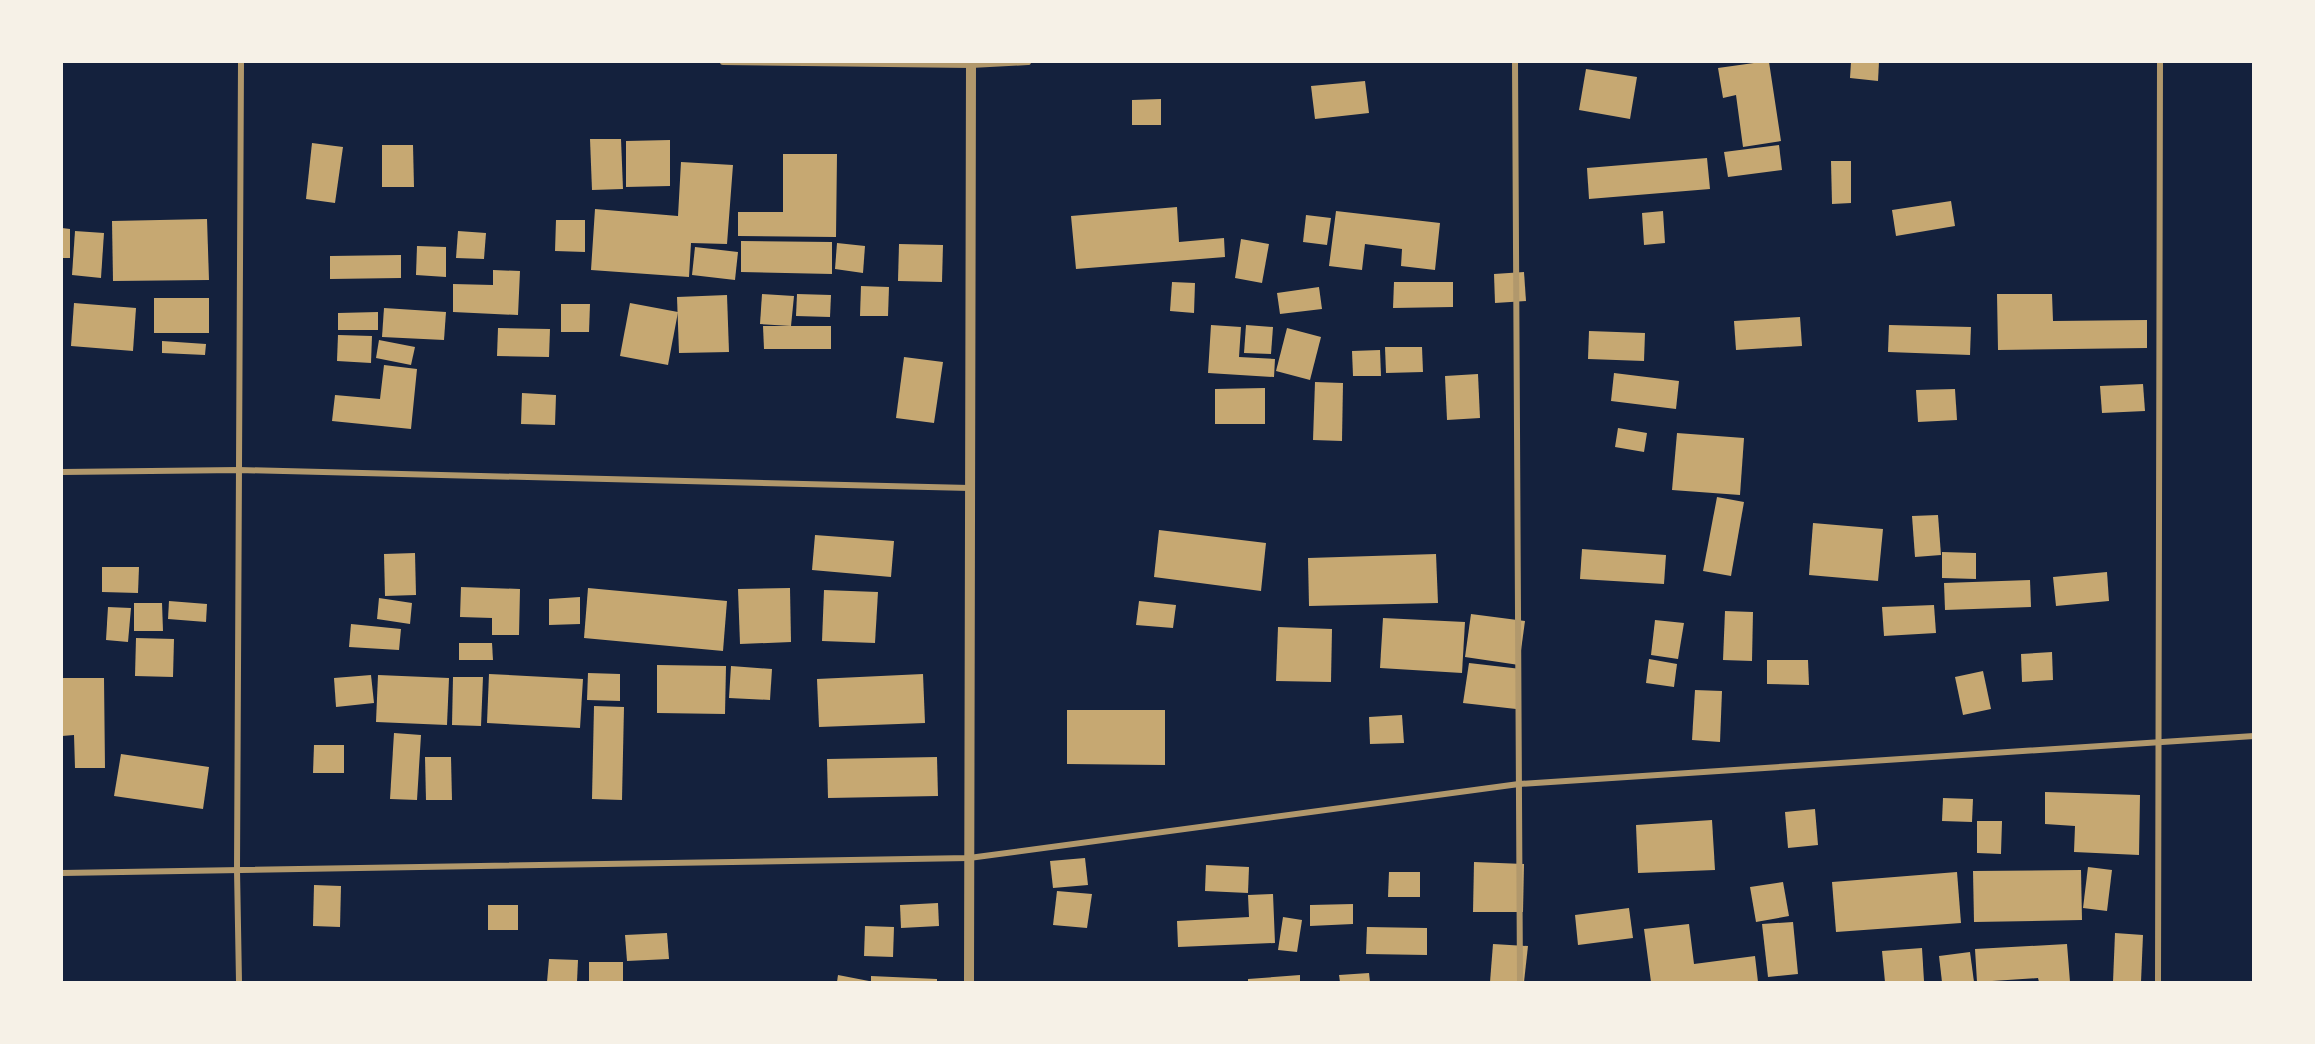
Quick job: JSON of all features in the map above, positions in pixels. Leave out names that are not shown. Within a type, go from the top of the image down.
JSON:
[{"type":"street","points":[[239,982],[237,870],[241,62]]},
{"type":"street","points":[[723,62],[1028,62]]},
{"type":"street","points":[[1515,62],[1520,982]]},
{"type":"street","points":[[2158,982],[2160,62]]},
{"type":"street","points":[[969,982],[971,63]]},
{"type":"street","points":[[62,472],[239,470],[970,488]]},
{"type":"street","points":[[62,873],[969,858],[1519,784],[2253,736]]},
{"type":"building","points":[[1769,62],[1781,141],[1743,147],[1736,95],[1723,98],[1718,68]]},
{"type":"building","points":[[1851,62],[1879,62],[1878,81],[1850,78]]},
{"type":"building","points":[[1586,69],[1637,77],[1630,119],[1579,110]]},
{"type":"building","points":[[1365,81],[1369,113],[1315,119],[1311,86]]},
{"type":"building","points":[[1161,99],[1161,125],[1132,125],[1132,100]]},
{"type":"building","points":[[590,139],[621,139],[623,189],[592,190]]},
{"type":"building","points":[[670,140],[670,186],[626,187],[626,141]]},
{"type":"building","points":[[312,143],[343,147],[335,203],[306,199]]},
{"type":"building","points":[[382,145],[413,145],[414,187],[382,187]]},
{"type":"building","points":[[1779,145],[1782,170],[1728,177],[1724,152]]},
{"type":"building","points":[[783,154],[837,154],[836,237],[738,236],[738,212],[783,212]]},
{"type":"building","points":[[1707,158],[1710,189],[1589,199],[1587,168]]},
{"type":"building","points":[[1831,161],[1851,161],[1851,203],[1832,204]]},
{"type":"building","points":[[681,162],[733,165],[727,244],[691,243],[689,277],[591,270],[595,209],[678,216]]},
{"type":"building","points":[[1951,201],[1955,226],[1896,236],[1892,210]]},
{"type":"building","points":[[1177,207],[1179,242],[1224,238],[1225,257],[1076,269],[1071,216]]},
{"type":"building","points":[[1336,211],[1440,223],[1435,270],[1401,266],[1402,249],[1365,244],[1362,270],[1329,266]]},
{"type":"building","points":[[1663,211],[1665,243],[1644,245],[1642,213]]},
{"type":"building","points":[[1306,215],[1331,218],[1327,245],[1303,242]]},
{"type":"building","points":[[207,219],[209,280],[113,281],[112,221]]},
{"type":"building","points":[[556,220],[585,220],[585,252],[555,251]]},
{"type":"building","points":[[62,228],[70,229],[70,258],[62,258]]},
{"type":"building","points":[[75,231],[104,233],[101,278],[72,275]]},
{"type":"building","points":[[458,231],[486,233],[484,259],[456,258]]},
{"type":"building","points":[[1241,239],[1269,244],[1262,283],[1235,278]]},
{"type":"building","points":[[741,241],[832,242],[832,274],[741,272]]},
{"type":"building","points":[[837,243],[865,246],[863,273],[835,269]]},
{"type":"building","points":[[899,244],[943,245],[942,282],[898,281]]},
{"type":"building","points":[[417,246],[446,247],[446,277],[416,275]]},
{"type":"building","points":[[695,247],[738,252],[735,280],[692,275]]},
{"type":"building","points":[[401,255],[401,278],[330,279],[330,256]]},
{"type":"building","points":[[493,270],[520,271],[518,315],[453,312],[453,284],[493,285]]},
{"type":"building","points":[[1524,272],[1526,301],[1495,303],[1494,274]]},
{"type":"building","points":[[1172,282],[1195,283],[1194,313],[1170,311]]},
{"type":"building","points":[[1394,282],[1453,282],[1453,307],[1393,308]]},
{"type":"building","points":[[861,286],[889,287],[888,316],[860,316]]},
{"type":"building","points":[[1319,287],[1322,309],[1280,314],[1277,293]]},
{"type":"building","points":[[762,294],[794,296],[791,326],[760,324]]},
{"type":"building","points":[[797,294],[831,295],[830,317],[796,316]]},
{"type":"building","points":[[1997,294],[2052,294],[2053,321],[2147,320],[2147,348],[1998,350]]},
{"type":"building","points":[[727,295],[729,352],[679,353],[677,297]]},
{"type":"building","points":[[154,298],[209,298],[209,333],[154,333]]},
{"type":"building","points":[[74,303],[136,308],[133,351],[71,346]]},
{"type":"building","points":[[630,303],[678,312],[668,365],[620,356]]},
{"type":"building","points":[[561,304],[590,304],[589,332],[561,332]]},
{"type":"building","points":[[384,308],[446,312],[444,340],[382,337]]},
{"type":"building","points":[[378,312],[378,330],[338,330],[338,313]]},
{"type":"building","points":[[1800,317],[1802,346],[1736,350],[1734,321]]},
{"type":"building","points":[[1211,325],[1241,327],[1239,357],[1275,359],[1274,377],[1208,373]]},
{"type":"building","points":[[1246,325],[1273,327],[1271,354],[1244,353]]},
{"type":"building","points":[[1889,325],[1971,327],[1970,355],[1888,352]]},
{"type":"building","points":[[763,326],[831,326],[831,349],[764,349]]},
{"type":"building","points":[[498,328],[550,329],[549,357],[497,356]]},
{"type":"building","points":[[1287,328],[1321,337],[1310,380],[1276,371]]},
{"type":"building","points":[[1589,331],[1645,333],[1644,361],[1588,359]]},
{"type":"building","points":[[338,335],[372,336],[371,363],[337,361]]},
{"type":"building","points":[[379,340],[415,347],[411,365],[376,358]]},
{"type":"building","points":[[162,341],[206,344],[205,355],[162,353]]},
{"type":"building","points":[[1385,347],[1422,347],[1423,372],[1386,373]]},
{"type":"building","points":[[1380,350],[1381,376],[1353,376],[1352,351]]},
{"type":"building","points":[[904,357],[943,362],[934,423],[896,418]]},
{"type":"building","points":[[384,365],[417,369],[411,429],[332,421],[335,395],[380,399]]},
{"type":"building","points":[[1614,373],[1679,381],[1676,409],[1611,401]]},
{"type":"building","points":[[1478,374],[1480,418],[1447,420],[1445,376]]},
{"type":"building","points":[[1315,382],[1343,383],[1342,441],[1313,440]]},
{"type":"building","points":[[2143,384],[2145,411],[2102,413],[2100,386]]},
{"type":"building","points":[[1265,388],[1265,424],[1215,424],[1215,389]]},
{"type":"building","points":[[1955,389],[1957,420],[1918,422],[1916,390]]},
{"type":"building","points":[[522,393],[556,395],[555,425],[521,424]]},
{"type":"building","points":[[1618,428],[1647,433],[1644,452],[1615,447]]},
{"type":"building","points":[[1677,433],[1744,438],[1740,495],[1672,490]]},
{"type":"building","points":[[1717,497],[1744,502],[1731,576],[1703,571]]},
{"type":"building","points":[[1938,515],[1941,555],[1915,557],[1912,516]]},
{"type":"building","points":[[1813,523],[1883,529],[1878,581],[1809,575]]},
{"type":"building","points":[[1159,530],[1266,543],[1261,591],[1154,577]]},
{"type":"building","points":[[815,535],[894,541],[891,577],[812,570]]},
{"type":"building","points":[[1582,549],[1666,555],[1664,584],[1580,579]]},
{"type":"building","points":[[1942,552],[1976,553],[1976,579],[1942,578]]},
{"type":"building","points":[[415,553],[416,595],[385,596],[384,554]]},
{"type":"building","points":[[1436,554],[1438,603],[1309,606],[1308,558]]},
{"type":"building","points":[[102,567],[139,567],[138,593],[102,592]]},
{"type":"building","points":[[2107,572],[2109,601],[2056,606],[2053,577]]},
{"type":"building","points":[[2030,580],[2031,607],[1945,610],[1944,583]]},
{"type":"building","points":[[461,587],[520,589],[519,635],[492,635],[492,618],[460,617]]},
{"type":"building","points":[[588,588],[727,601],[723,651],[584,638]]},
{"type":"building","points":[[790,588],[791,642],[740,644],[738,589]]},
{"type":"building","points":[[824,590],[878,592],[875,643],[822,641]]},
{"type":"building","points":[[580,597],[580,624],[549,625],[549,599]]},
{"type":"building","points":[[379,598],[412,603],[410,624],[377,619]]},
{"type":"building","points":[[169,601],[207,604],[206,622],[168,619]]},
{"type":"building","points":[[1139,601],[1176,605],[1173,628],[1136,625]]},
{"type":"building","points":[[134,603],[162,603],[163,631],[134,631]]},
{"type":"building","points":[[1934,605],[1936,633],[1884,636],[1882,607]]},
{"type":"building","points":[[108,607],[131,608],[128,642],[106,640]]},
{"type":"building","points":[[1725,611],[1753,612],[1752,661],[1723,660]]},
{"type":"building","points":[[1471,614],[1525,621],[1519,665],[1465,657]]},
{"type":"building","points":[[1383,618],[1465,622],[1462,673],[1380,668]]},
{"type":"building","points":[[1655,620],[1684,623],[1678,659],[1651,655]]},
{"type":"building","points":[[351,624],[401,629],[399,650],[349,647]]},
{"type":"building","points":[[1278,627],[1332,629],[1331,682],[1276,681]]},
{"type":"building","points":[[136,638],[174,639],[173,677],[135,676]]},
{"type":"building","points":[[459,643],[492,643],[493,660],[459,660]]},
{"type":"building","points":[[2052,652],[2053,680],[2022,682],[2021,654]]},
{"type":"building","points":[[1649,659],[1677,664],[1674,687],[1646,683]]},
{"type":"building","points":[[1767,660],[1808,660],[1809,685],[1767,684]]},
{"type":"building","points":[[1469,663],[1521,669],[1516,709],[1463,703]]},
{"type":"building","points":[[657,665],[726,666],[725,714],[657,713]]},
{"type":"building","points":[[731,666],[772,669],[770,700],[729,698]]},
{"type":"building","points":[[1983,671],[1991,709],[1963,715],[1955,677]]},
{"type":"building","points":[[588,673],[620,674],[620,701],[587,700]]},
{"type":"building","points":[[489,674],[583,679],[580,728],[487,723]]},
{"type":"building","points":[[923,674],[925,723],[819,727],[817,679]]},
{"type":"building","points":[[371,675],[374,703],[336,707],[334,678]]},
{"type":"building","points":[[378,675],[449,678],[447,725],[376,722]]},
{"type":"building","points":[[453,677],[483,677],[481,726],[452,725]]},
{"type":"building","points":[[62,678],[104,678],[105,768],[75,768],[74,735],[62,736]]},
{"type":"building","points":[[1695,690],[1722,691],[1720,742],[1692,740]]},
{"type":"building","points":[[594,706],[624,707],[622,800],[592,799]]},
{"type":"building","points":[[1067,710],[1165,710],[1165,765],[1067,764]]},
{"type":"building","points":[[1402,715],[1404,743],[1370,744],[1369,717]]},
{"type":"building","points":[[394,733],[421,735],[417,800],[390,799]]},
{"type":"building","points":[[314,745],[344,745],[344,773],[313,773]]},
{"type":"building","points":[[121,754],[209,767],[203,809],[114,796]]},
{"type":"building","points":[[425,757],[451,757],[452,800],[426,800]]},
{"type":"building","points":[[937,757],[938,796],[828,798],[827,759]]},
{"type":"building","points":[[2045,792],[2140,795],[2139,855],[2074,852],[2075,826],[2045,824]]},
{"type":"building","points":[[1943,798],[1973,799],[1972,822],[1942,821]]},
{"type":"building","points":[[1815,809],[1818,845],[1788,848],[1785,812]]},
{"type":"building","points":[[1712,820],[1715,870],[1638,873],[1636,825]]},
{"type":"building","points":[[1977,821],[2002,821],[2001,854],[1977,853]]},
{"type":"building","points":[[1085,858],[1088,885],[1053,888],[1050,861]]},
{"type":"building","points":[[1474,862],[1524,864],[1523,912],[1473,912]]},
{"type":"building","points":[[1206,865],[1249,867],[1248,893],[1205,891]]},
{"type":"building","points":[[2088,867],[2112,870],[2107,911],[2083,908]]},
{"type":"building","points":[[2081,870],[2082,920],[1974,922],[1973,871]]},
{"type":"building","points":[[1389,872],[1420,872],[1420,897],[1388,897]]},
{"type":"building","points":[[1957,872],[1961,923],[1836,932],[1832,882]]},
{"type":"building","points":[[1783,882],[1789,916],[1756,922],[1750,887]]},
{"type":"building","points":[[314,885],[341,886],[340,927],[313,926]]},
{"type":"building","points":[[1057,891],[1092,894],[1087,928],[1053,925]]},
{"type":"building","points":[[1273,894],[1275,943],[1178,947],[1177,921],[1249,917],[1248,895]]},
{"type":"building","points":[[938,903],[939,926],[901,928],[900,905]]},
{"type":"building","points":[[1353,904],[1353,924],[1310,926],[1310,905]]},
{"type":"building","points":[[488,905],[518,905],[518,930],[488,930]]},
{"type":"building","points":[[1629,908],[1633,938],[1578,945],[1575,915]]},
{"type":"building","points":[[1283,917],[1302,920],[1297,952],[1278,950]]},
{"type":"building","points":[[1793,922],[1798,974],[1768,977],[1762,924]]},
{"type":"building","points":[[1689,924],[1694,964],[1755,956],[1758,982],[1651,982],[1644,929]]},
{"type":"building","points":[[865,926],[894,927],[893,957],[864,956]]},
{"type":"building","points":[[1367,927],[1427,928],[1427,955],[1366,954]]},
{"type":"building","points":[[667,933],[669,959],[627,961],[625,935]]},
{"type":"building","points":[[2115,933],[2143,935],[2141,982],[2113,982]]},
{"type":"building","points":[[1493,944],[1528,946],[1524,982],[1490,982]]},
{"type":"building","points":[[2067,944],[2070,982],[2039,982],[2038,978],[1977,982],[1975,949]]},
{"type":"building","points":[[1922,948],[1924,981],[1885,982],[1882,951]]},
{"type":"building","points":[[1970,952],[1974,982],[1942,982],[1939,956]]},
{"type":"building","points":[[549,959],[578,960],[577,982],[547,982]]},
{"type":"building","points":[[589,962],[623,962],[623,982],[589,982]]},
{"type":"building","points":[[1369,973],[1370,982],[1340,982],[1339,975]]},
{"type":"building","points":[[838,975],[869,981],[869,982],[837,982]]},
{"type":"building","points":[[1300,975],[1300,982],[1248,982],[1248,979]]},
{"type":"building","points":[[871,976],[937,979],[937,982],[871,982]]}]
